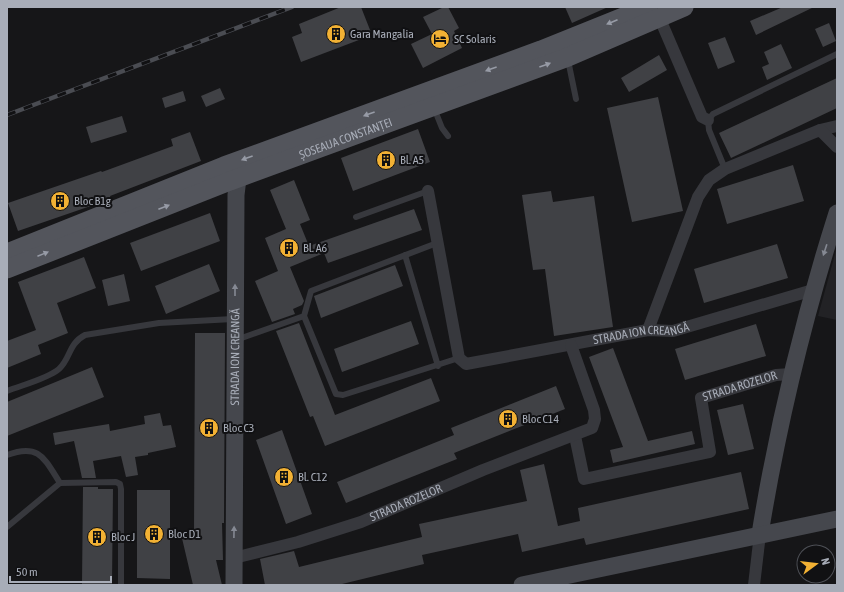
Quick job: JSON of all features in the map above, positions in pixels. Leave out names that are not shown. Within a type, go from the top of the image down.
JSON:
[{"type":"main road","name":"ȘOSEAUA CONSTANȚEI","points":[[7,253],[224,166],[541,50],[654,13],[684,7]]},
{"type":"main road","name":"ȘOSEAUA CONSTANȚEI","points":[[7,269],[238,178],[568,57],[654,13]]},
{"type":"street","points":[[654,13],[702,117],[708,120]]},
{"type":"street","points":[[648,330],[698,197],[709,180],[725,169],[820,130],[837,126]]},
{"type":"street","points":[[820,130],[837,147]]},
{"type":"street","name":"STRADA ION CREANGĂ","points":[[234,585],[236,195],[238,178]]},
{"type":"street","points":[[428,191],[437,243],[463,361]]},
{"type":"street","name":"STRADA ROZELOR","points":[[754,585],[760,534],[791,374],[813,290],[837,213]]},
{"type":"street","name":"STRADA ION CREANGĂ","points":[[463,361],[571,345],[648,330],[673,331],[813,290]]},
{"type":"street","name":"STRADA ROZELOR","points":[[234,558],[298,542],[361,522],[482,470],[575,436],[592,428],[595,419],[594,410],[571,345]]},
{"type":"street","name":"STRADA ROZELOR","points":[[575,436],[584,479],[710,452],[701,398],[776,375],[791,374]]},
{"type":"street","points":[[522,585],[837,519]]},
{"type":"lane","points":[[725,169],[709,130],[708,120],[712,114],[837,54]]},
{"type":"lane","points":[[568,57],[576,99]]},
{"type":"lane","points":[[433,106],[442,128],[448,136]]},
{"type":"lane","points":[[356,217],[428,191]]},
{"type":"lane","points":[[236,340],[304,316],[311,291],[437,243]]},
{"type":"lane","points":[[406,255],[438,366]]},
{"type":"lane","name":"STRADA ION CREANGĂ","points":[[304,316],[336,394],[343,395],[438,366],[463,361]]},
{"type":"lane","points":[[7,391],[58,369],[65,361],[76,340],[85,335],[159,323],[235,319]]},
{"type":"lane","points":[[7,455],[18,451],[34,451],[41,454],[60,482]]},
{"type":"lane","points":[[7,527],[60,482],[116,482],[120,484],[121,585]]},
{"type":"shaded area","points":[[837,247],[837,320],[818,316]]},
{"type":"building","name":"Gara Mangalia","points":[[341,7],[361,7],[372,35],[301,62],[292,37],[302,33],[299,24]]},
{"type":"building","name":"SC Solaris","points":[[444,7],[448,7],[459,28],[454,31],[462,48],[423,68],[411,44],[432,34],[423,17]]},
{"type":"building","points":[[565,7],[608,7],[572,23]]},
{"type":"building","points":[[783,7],[814,7],[756,35],[750,21]]},
{"type":"building","points":[[829,23],[836,41],[823,47],[815,29]]},
{"type":"building","points":[[725,37],[735,62],[718,69],[708,43]]},
{"type":"building","points":[[781,44],[792,68],[767,80],[762,67],[769,64],[764,52]]},
{"type":"building","points":[[659,55],[667,70],[629,92],[621,78]]},
{"type":"building","points":[[837,78],[837,108],[731,158],[719,133]]},
{"type":"building","points":[[220,88],[225,99],[206,107],[201,96]]},
{"type":"building","points":[[183,91],[186,101],[165,108],[162,98]]},
{"type":"building","points":[[658,97],[683,211],[632,222],[607,108]]},
{"type":"building","points":[[122,116],[127,132],[91,143],[86,127]]},
{"type":"building","name":"Bl. A5","points":[[418,129],[430,162],[353,191],[341,158]]},
{"type":"building","points":[[190,132],[201,161],[110,196],[111,199],[18,231],[8,203],[101,171],[102,172],[173,146],[171,139]]},
{"type":"building","points":[[793,165],[804,201],[727,224],[717,189]]},
{"type":"building","name":"Bl. A6","points":[[294,180],[310,220],[300,224],[309,246],[414,209],[422,230],[328,263],[324,253],[290,267],[304,301],[302,305],[293,309],[295,314],[272,322],[255,281],[278,271],[265,238],[286,229],[270,190]]},
{"type":"building","points":[[551,191],[553,202],[594,196],[613,327],[554,336],[545,269],[533,270],[522,195]]},
{"type":"building","points":[[210,213],[220,241],[141,271],[130,243]]},
{"type":"building","points":[[777,244],[788,278],[704,303],[694,269]]},
{"type":"building","points":[[84,257],[96,288],[57,303],[68,333],[38,345],[41,354],[7,368],[7,341],[36,330],[18,282]]},
{"type":"building","points":[[209,264],[220,291],[166,314],[155,286]]},
{"type":"building","points":[[395,265],[403,286],[321,318],[314,296]]},
{"type":"building","points":[[124,274],[130,301],[108,306],[102,280]]},
{"type":"building","points":[[411,321],[419,344],[342,372],[334,349]]},
{"type":"building","points":[[299,323],[335,415],[431,378],[440,401],[325,446],[313,416],[310,417],[276,331]]},
{"type":"building","points":[[756,324],[766,356],[685,380],[675,349]]},
{"type":"building","name":"Bloc C3","points":[[195,333],[225,333],[224,523],[222,523],[223,560],[216,560],[222,585],[193,585],[181,534],[194,533]]},
{"type":"building","points":[[613,348],[648,441],[692,431],[695,444],[613,463],[610,450],[623,447],[589,357]]},
{"type":"building","points":[[92,367],[104,397],[7,436],[7,402]]},
{"type":"building","points":[[556,386],[565,409],[454,453],[457,459],[346,503],[337,482],[454,435],[451,428]]},
{"type":"building","points":[[743,404],[754,449],[728,455],[717,410]]},
{"type":"building","points":[[160,413],[163,426],[171,425],[176,447],[135,457],[138,475],[126,477],[121,456],[93,461],[96,478],[82,478],[74,441],[55,445],[53,433],[109,424],[110,431],[145,424],[144,416]]},
{"type":"building","name":"Bl. C12","points":[[282,430],[312,514],[286,524],[256,440]]},
{"type":"building","points":[[544,464],[558,526],[580,521],[578,508],[741,472],[749,509],[586,545],[584,538],[522,552],[518,534],[422,555],[424,564],[338,585],[265,585],[260,559],[294,551],[299,567],[422,537],[419,524],[527,501],[520,470]]},
{"type":"building","name":"Bloc J","points":[[83,487],[113,489],[112,585],[82,585]]},
{"type":"building","name":"Bloc D1","points":[[137,490],[170,490],[170,579],[137,578]]},
{"type":"railway","points":[[7,115],[292,7]]},
{"type":"place","name":"Gara Mangalia","points":[[336,34]]},
{"type":"place","name":"SC Solaris","points":[[440,39]]},
{"type":"place","name":"Bl. A5","points":[[386,160]]},
{"type":"place","name":"Bloc B1g","points":[[60,201]]},
{"type":"place","name":"Bl. A6","points":[[289,248]]},
{"type":"place","name":"Bloc C14","points":[[508,419]]},
{"type":"place","name":"Bloc C3","points":[[209,428]]},
{"type":"place","name":"Bl. C12","points":[[284,477]]},
{"type":"place","name":"Bloc D1","points":[[154,534]]},
{"type":"place","name":"Bloc J","points":[[97,537]]}]
